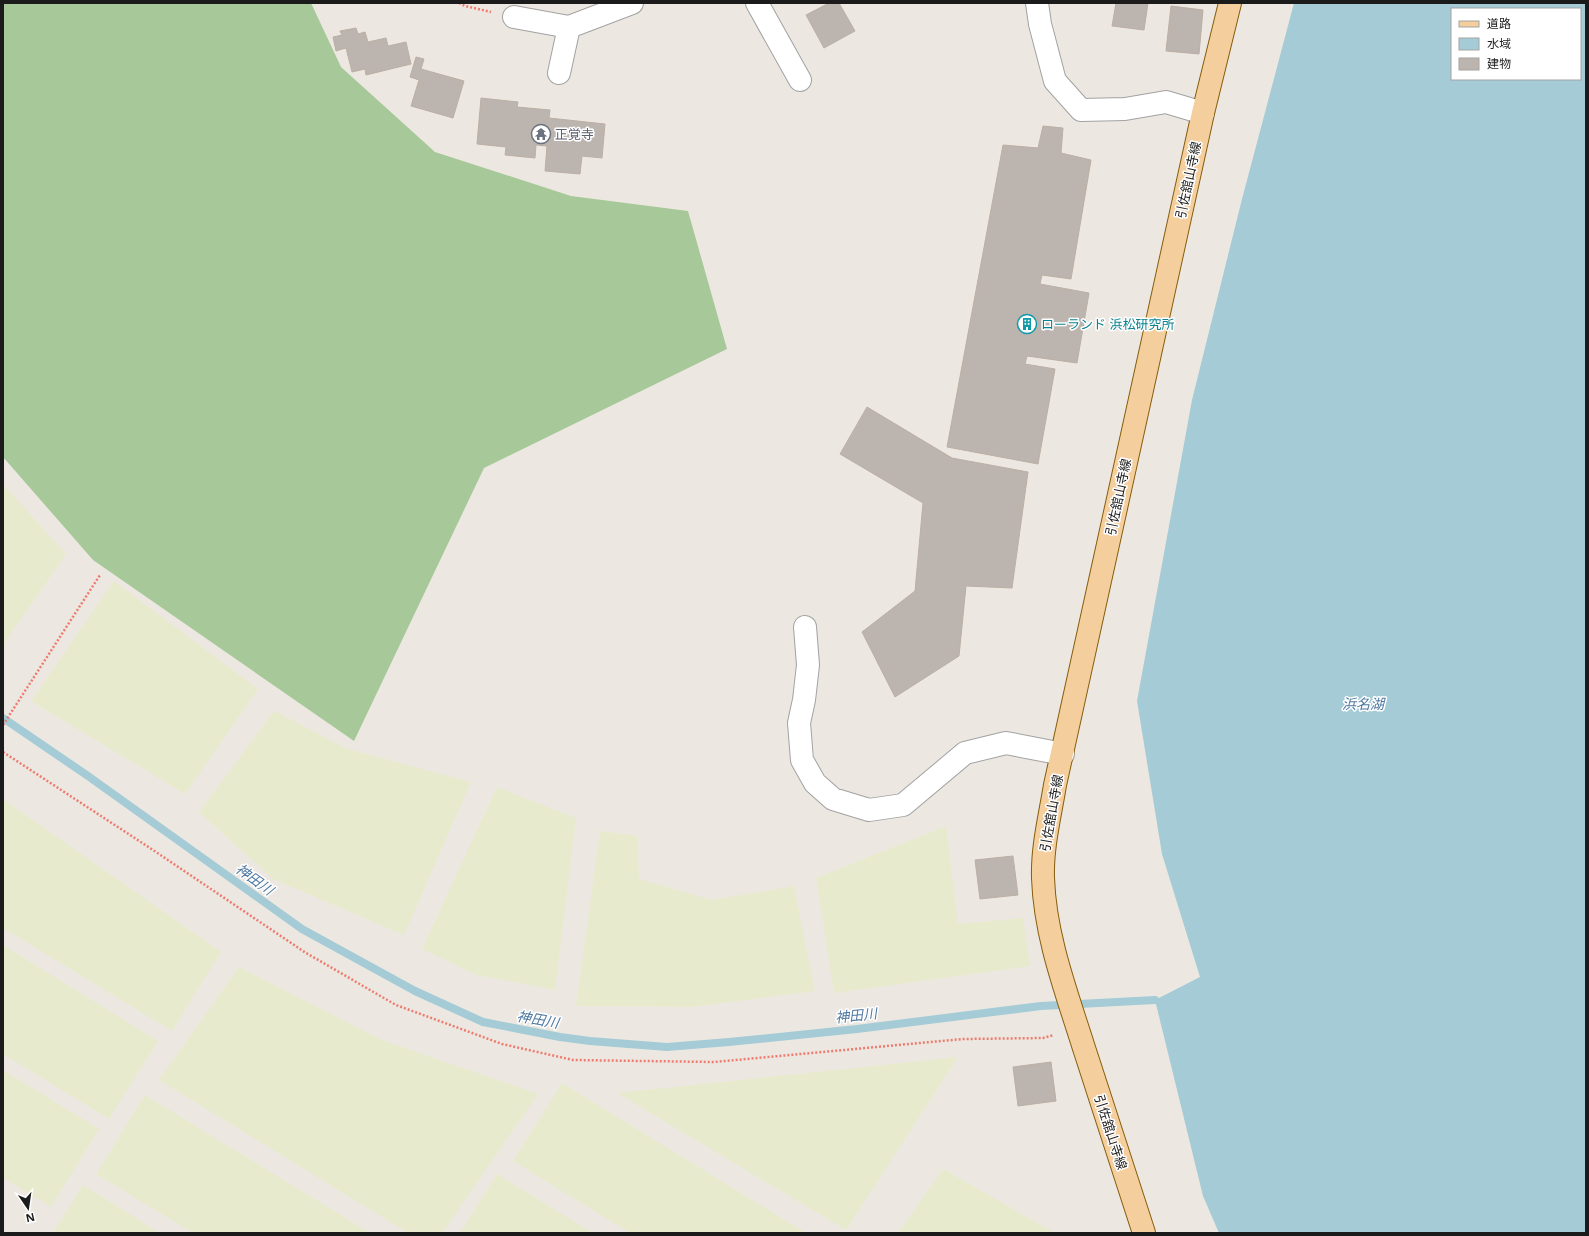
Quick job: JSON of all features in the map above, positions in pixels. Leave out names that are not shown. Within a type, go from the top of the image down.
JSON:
[{"type":"main road","name":"引佐舘山寺線","points":[[1144,1233],[1078,1031],[1050,937],[1043,878],[1044,848],[1055,785],[1203,113],[1230,3]]},
{"type":"street","points":[[514,17],[569,27],[632,3]]},
{"type":"street","points":[[757,3],[800,80]]},
{"type":"street","points":[[1037,3],[1040,24],[1055,81],[1081,110],[1125,109],[1166,102],[1203,113]]},
{"type":"street","points":[[559,73],[569,27]]},
{"type":"street","points":[[805,626],[808,665],[804,700],[799,723],[802,760],[815,783],[833,799],[869,810],[903,804],[965,753],[1006,743],[1063,754]]},
{"type":"path","points":[[458,3],[465,6],[514,17]]},
{"type":"path","points":[[3,725],[100,575]]},
{"type":"path","points":[[3,752],[147,845],[306,953],[396,1005],[502,1044],[573,1060],[714,1062],[963,1039],[1043,1038],[1078,1031]]},
{"type":"green space","points":[[3,3],[311,3],[341,67],[435,152],[571,196],[688,211],[727,349],[484,468],[354,741],[93,560],[3,457]]},
{"type":"green space","points":[[3,484],[66,554],[3,645]]},
{"type":"green space","points":[[114,581],[258,689],[185,794],[31,701]]},
{"type":"green space","points":[[274,711],[348,749],[471,782],[404,935],[273,879],[199,812]]},
{"type":"green space","points":[[497,787],[576,818],[555,990],[476,975],[422,949]]},
{"type":"green space","points":[[3,799],[221,952],[172,1031],[3,928]]},
{"type":"green space","points":[[946,826],[958,924],[1023,918],[1030,966],[834,993],[816,878]]},
{"type":"green space","points":[[600,831],[637,836],[639,879],[712,900],[794,886],[815,991],[692,1007],[576,1006]]},
{"type":"green space","points":[[3,945],[158,1041],[109,1119],[3,1054]]},
{"type":"green space","points":[[239,967],[382,1040],[538,1094],[442,1233],[408,1233],[159,1080]]},
{"type":"green space","points":[[958,1057],[846,1230],[617,1093]]},
{"type":"green space","points":[[3,1070],[99,1129],[51,1207],[3,1178]]},
{"type":"green space","points":[[562,1083],[806,1233],[630,1233],[513,1161]]},
{"type":"green space","points":[[145,1095],[370,1233],[193,1233],[96,1174]]},
{"type":"green space","points":[[943,1169],[1055,1233],[898,1233]]},
{"type":"green space","points":[[497,1174],[593,1233],[460,1233]]},
{"type":"green space","points":[[83,1185],[160,1233],[53,1233]]},
{"type":"water","name":"浜名湖","points":[[1294,3],[1586,3],[1586,1233],[1219,1233],[1203,1196],[1155,1000],[1200,977],[1162,854],[1137,701],[1192,400],[1242,199]]},
{"type":"building","points":[[829,3],[839,3],[855,31],[824,48],[806,15]]},
{"type":"building","points":[[1116,3],[1148,3],[1144,30],[1112,26]]},
{"type":"building","points":[[1171,6],[1203,10],[1199,54],[1166,51]]},
{"type":"building","points":[[356,28],[358,34],[365,32],[368,42],[386,38],[388,46],[406,42],[411,64],[366,75],[365,69],[352,72],[346,48],[336,51],[333,37],[342,35],[340,31]]},
{"type":"building","points":[[416,57],[424,59],[421,69],[464,81],[453,118],[411,106],[419,80],[410,77]]},
{"type":"building","name":"正覚寺","points":[[481,98],[518,102],[517,107],[550,110],[549,118],[605,124],[602,158],[582,156],[580,174],[545,171],[547,146],[536,145],[535,158],[505,155],[506,147],[477,144]]},
{"type":"building","name":"ローランド 浜松研究所","points":[[1043,126],[1063,128],[1061,153],[1091,160],[1071,279],[1042,275],[1040,284],[1089,293],[1077,363],[1027,356],[1025,364],[1055,369],[1038,464],[947,447],[1003,145],[1038,148]]},
{"type":"building","points":[[867,407],[952,458],[1028,472],[1012,588],[966,586],[959,656],[895,697],[862,632],[915,591],[923,503],[840,454]]},
{"type":"building","points":[[1013,856],[1018,895],[980,899],[975,860]]},
{"type":"building","points":[[1051,1062],[1056,1101],[1018,1106],[1013,1067]]},
{"type":"waterway","name":"神田川","points":[[3,718],[88,776],[302,929],[415,991],[483,1022],[560,1037],[667,1047],[857,1029],[1041,1006],[1155,1000]]},
{"type":"place","name":"正覚寺","points":[[541,134]]},
{"type":"place","name":"ローランド 浜松研究所","points":[[1027,324]]}]
